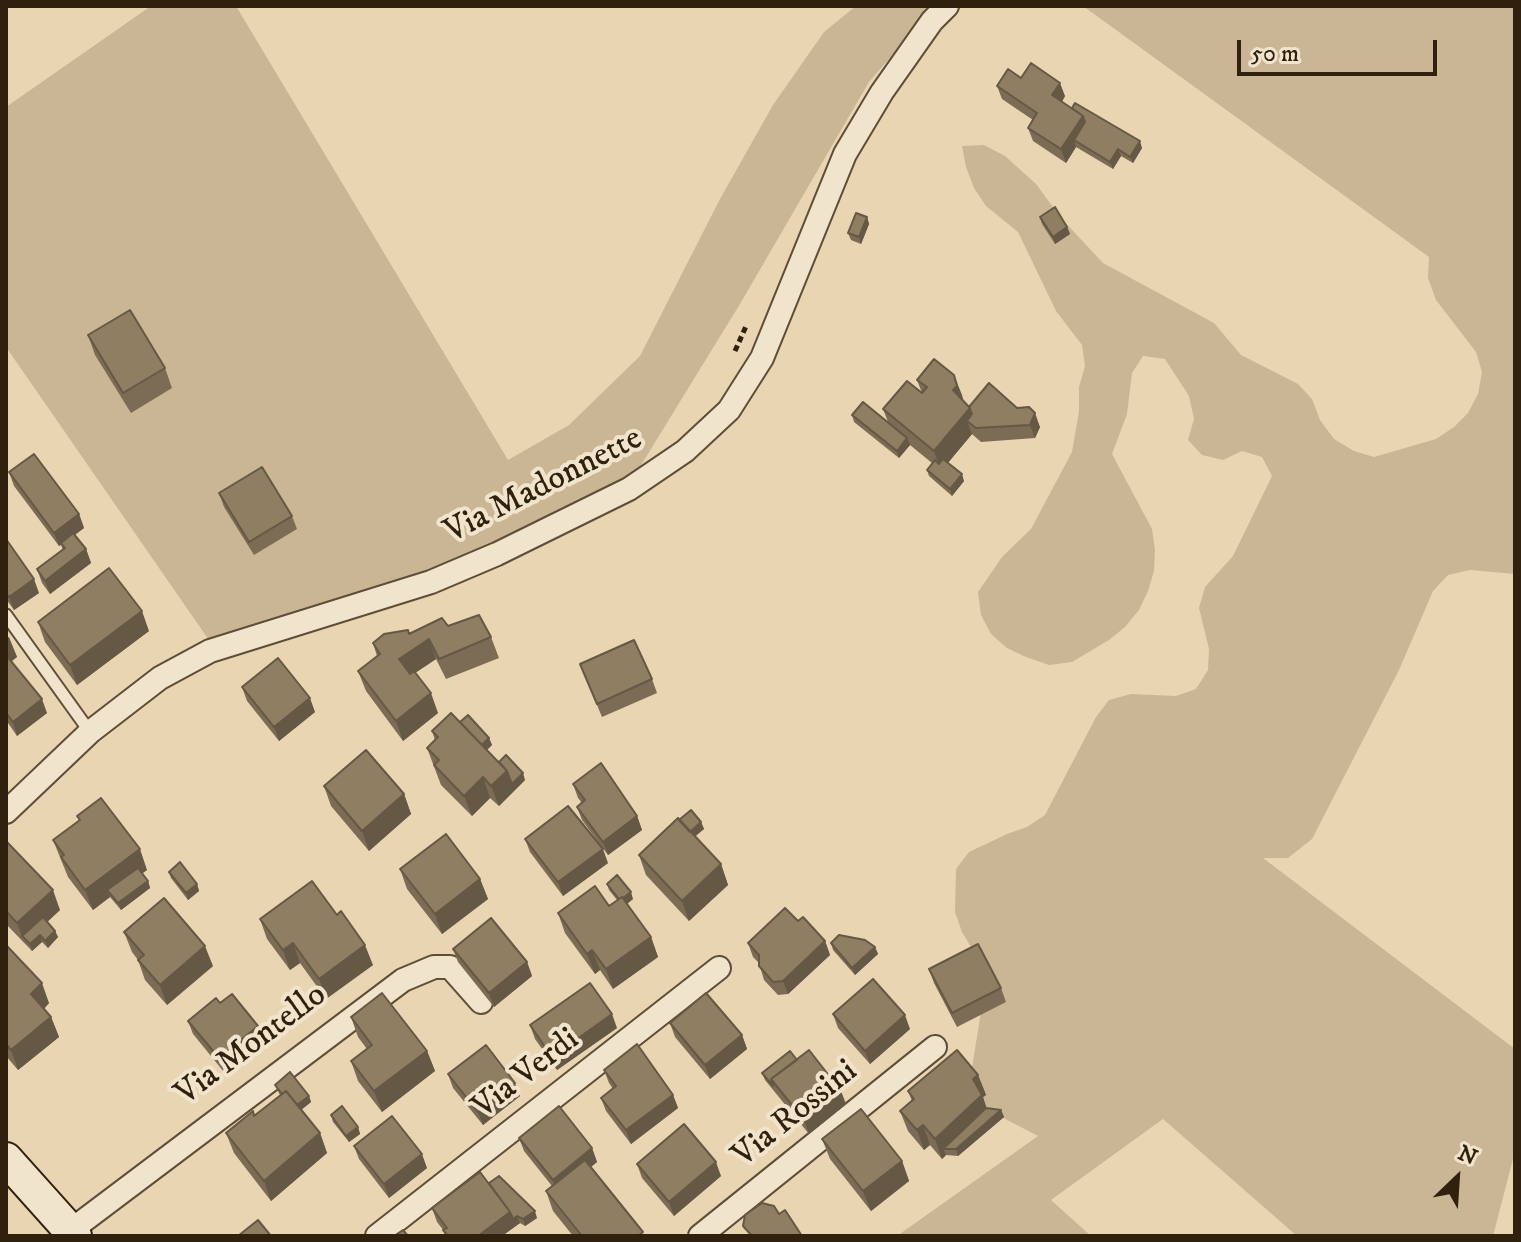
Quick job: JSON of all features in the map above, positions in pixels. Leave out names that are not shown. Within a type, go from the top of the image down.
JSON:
[{"type":"main road","name":"Via Montello","points":[[6,1159],[73,1233]]},
{"type":"street","name":"Via Madonnette","points":[[6,812],[90,732],[160,678],[210,651],[431,582],[497,554],[629,489],[685,451],[729,410],[762,358],[845,154],[882,92],[932,21],[947,6]]},
{"type":"street","name":"Via Montello","points":[[73,1233],[403,980],[434,967],[450,967],[481,1002]]},
{"type":"street","name":"Via Verdi","points":[[377,1236],[719,968]]},
{"type":"street","name":"Via Rossini","points":[[700,1236],[935,1047]]},
{"type":"lane","points":[[6,615],[90,732]]},
{"type":"path","points":[[733,355],[752,313]]},
{"type":"shaded area","points":[[151,6],[236,6],[508,460],[569,425],[640,356],[720,199],[773,105],[824,32],[856,6],[935,6],[869,82],[740,304],[638,470],[483,550],[373,595],[211,643],[6,347],[6,107]]},
{"type":"shaded area","points":[[1083,6],[1515,6],[1515,574],[1470,570],[1448,575],[1433,591],[1399,670],[1312,839],[1288,858],[1263,858],[1515,1049],[1515,1151],[1493,1236],[1297,1236],[1163,1119],[1051,1200],[1091,1236],[897,1236],[1038,1136],[967,1099],[987,974],[962,932],[955,912],[956,869],[969,852],[1027,827],[1045,815],[1096,717],[1109,700],[1131,694],[1176,696],[1196,689],[1208,670],[1209,649],[1199,608],[1205,587],[1233,556],[1272,476],[1262,457],[1242,451],[1223,460],[1202,455],[1188,440],[1194,419],[1189,396],[1165,359],[1143,356],[1132,373],[1127,414],[1112,454],[1152,529],[1154,571],[1139,610],[1109,640],[1072,662],[1049,665],[1007,648],[991,634],[981,615],[978,592],[1002,557],[1031,529],[1072,452],[1079,411],[1079,387],[1085,366],[1082,345],[1056,311],[1018,232],[986,206],[974,188],[962,146],[984,145],[1005,156],[1036,184],[1061,218],[1103,263],[1214,323],[1241,355],[1298,384],[1312,399],[1320,420],[1334,439],[1354,451],[1374,457],[1436,439],[1468,413],[1478,394],[1482,372],[1476,352],[1436,300],[1428,278],[1429,257]]},
{"type":"building","points":[[1031,63],[1060,83],[1052,95],[1083,116],[1061,149],[1028,128],[1037,113],[997,86],[1008,69],[1021,78]]},
{"type":"building","points":[[1075,103],[1140,141],[1130,157],[1118,149],[1110,162],[1074,140],[1085,122],[1083,116],[1072,108]]},
{"type":"building","points":[[1055,207],[1067,227],[1053,237],[1040,217]]},
{"type":"building","points":[[856,213],[867,217],[859,237],[848,233]]},
{"type":"building","points":[[130,310],[165,368],[123,393],[88,335]]},
{"type":"building","points":[[934,359],[954,375],[957,386],[953,390],[970,408],[934,451],[883,409],[907,381],[922,393],[927,387],[917,380]]},
{"type":"building","points":[[989,383],[1017,408],[1029,407],[1035,413],[1030,425],[976,428],[967,421],[972,414],[969,407]]},
{"type":"building","points":[[863,402],[907,438],[897,451],[852,415]]},
{"type":"building","points":[[34,454],[79,514],[54,533],[9,472]]},
{"type":"building","points":[[943,459],[962,474],[950,489],[927,470],[935,460],[939,464]]},
{"type":"building","points":[[262,467],[292,516],[249,542],[219,493]]},
{"type":"building","points":[[73,533],[86,549],[45,581],[37,569],[65,548],[61,543]]},
{"type":"building","points":[[6,539],[34,579],[9,597],[6,593]]},
{"type":"building","points":[[109,568],[142,611],[70,665],[38,622]]},
{"type":"building","points":[[479,615],[491,637],[439,659],[429,639],[399,659],[410,674],[414,671],[431,693],[396,721],[358,671],[380,654],[373,643],[384,634],[408,630],[409,634],[442,618],[448,626]]},
{"type":"building","points":[[634,640],[652,679],[597,704],[580,664]]},
{"type":"building","points":[[6,655],[42,699],[13,722],[6,713]]},
{"type":"building","points":[[278,658],[310,698],[274,727],[242,687]]},
{"type":"building","points":[[451,713],[507,771],[491,786],[483,777],[464,796],[434,765],[439,760],[427,748],[438,737],[432,731]]},
{"type":"building","points":[[468,715],[489,738],[482,745],[460,722]]},
{"type":"building","points":[[366,750],[404,794],[362,831],[324,786]]},
{"type":"building","points":[[506,755],[523,773],[512,784],[499,762]]},
{"type":"building","points":[[601,763],[637,816],[603,842],[577,807],[585,800],[573,784]]},
{"type":"building","points":[[101,798],[140,849],[85,890],[61,857],[64,855],[53,840],[80,820],[77,816]]},
{"type":"building","points":[[568,806],[603,849],[558,882],[525,839]]},
{"type":"building","points":[[691,810],[701,822],[690,832],[679,820]]},
{"type":"building","points":[[678,818],[721,864],[682,901],[639,855]]},
{"type":"building","points":[[446,834],[480,879],[435,914],[400,869]]},
{"type":"building","points":[[6,841],[53,890],[17,923],[6,911]]},
{"type":"building","points":[[180,862],[197,884],[186,893],[169,872]]},
{"type":"building","points":[[138,868],[148,881],[118,903],[107,890]]},
{"type":"building","points":[[617,875],[631,892],[619,899],[607,884]]},
{"type":"building","points":[[312,881],[337,915],[341,911],[365,945],[319,979],[293,943],[283,950],[260,919]]},
{"type":"building","points":[[595,886],[609,906],[622,897],[651,937],[606,969],[592,950],[587,954],[558,913]]},
{"type":"building","points":[[164,898],[205,946],[160,985],[138,960],[144,955],[124,932]]},
{"type":"building","points":[[785,908],[798,921],[803,917],[825,941],[783,981],[773,982],[759,966],[759,955],[748,943]]},
{"type":"building","points":[[43,917],[55,931],[45,941],[40,935],[30,944],[22,936]]},
{"type":"building","points":[[491,918],[527,962],[489,993],[453,949]]},
{"type":"building","points":[[839,935],[865,940],[875,947],[852,968],[831,943]]},
{"type":"building","points":[[978,944],[1001,988],[952,1013],[929,969]]},
{"type":"building","points":[[6,945],[42,983],[31,994],[51,1017],[11,1050],[6,1044]]},
{"type":"building","points":[[873,979],[905,1015],[865,1051],[833,1014]]},
{"type":"building","points":[[590,983],[612,1014],[552,1057],[530,1025]]},
{"type":"building","points":[[382,993],[427,1051],[374,1091],[351,1061],[372,1045],[351,1017]]},
{"type":"building","points":[[706,993],[742,1035],[705,1065],[670,1023]]},
{"type":"building","points":[[232,994],[258,1026],[219,1058],[188,1021],[216,998],[220,1003]]},
{"type":"building","points":[[637,1044],[673,1095],[626,1130],[601,1098],[616,1086],[604,1070]]},
{"type":"building","points":[[486,1045],[515,1083],[478,1112],[448,1074]]},
{"type":"building","points":[[809,1050],[841,1091],[804,1120],[771,1079]]},
{"type":"building","points":[[957,1050],[978,1075],[973,1079],[982,1095],[935,1139],[923,1125],[917,1130],[900,1111],[914,1099],[908,1091]]},
{"type":"building","points":[[790,1051],[797,1060],[771,1079],[773,1086],[762,1073]]},
{"type":"building","points":[[290,1072],[309,1096],[297,1105],[286,1091],[282,1094],[275,1085]]},
{"type":"building","points":[[286,1091],[320,1133],[264,1181],[226,1133],[253,1111],[254,1116]]},
{"type":"building","points":[[342,1106],[358,1127],[346,1136],[331,1115]]},
{"type":"building","points":[[559,1106],[592,1148],[553,1180],[519,1138]]},
{"type":"building","points":[[986,1108],[1001,1110],[956,1149],[943,1149]]},
{"type":"building","points":[[861,1109],[902,1161],[863,1191],[822,1139]]},
{"type":"building","points":[[392,1116],[422,1154],[384,1184],[354,1146]]},
{"type":"building","points":[[684,1124],[716,1162],[669,1202],[637,1164]]},
{"type":"building","points":[[585,1160],[643,1232],[638,1236],[582,1236],[546,1191]]},
{"type":"building","points":[[480,1172],[510,1212],[478,1236],[448,1236],[443,1230],[447,1228],[432,1208]]},
{"type":"building","points":[[499,1176],[535,1211],[523,1219],[517,1216],[513,1219],[489,1183]]},
{"type":"building","points":[[762,1203],[774,1206],[779,1214],[785,1210],[802,1236],[752,1236],[743,1226],[745,1215]]},
{"type":"building","points":[[258,1220],[271,1236],[238,1236]]},
{"type":"building","points":[[403,1230],[408,1236],[394,1236]]}]
